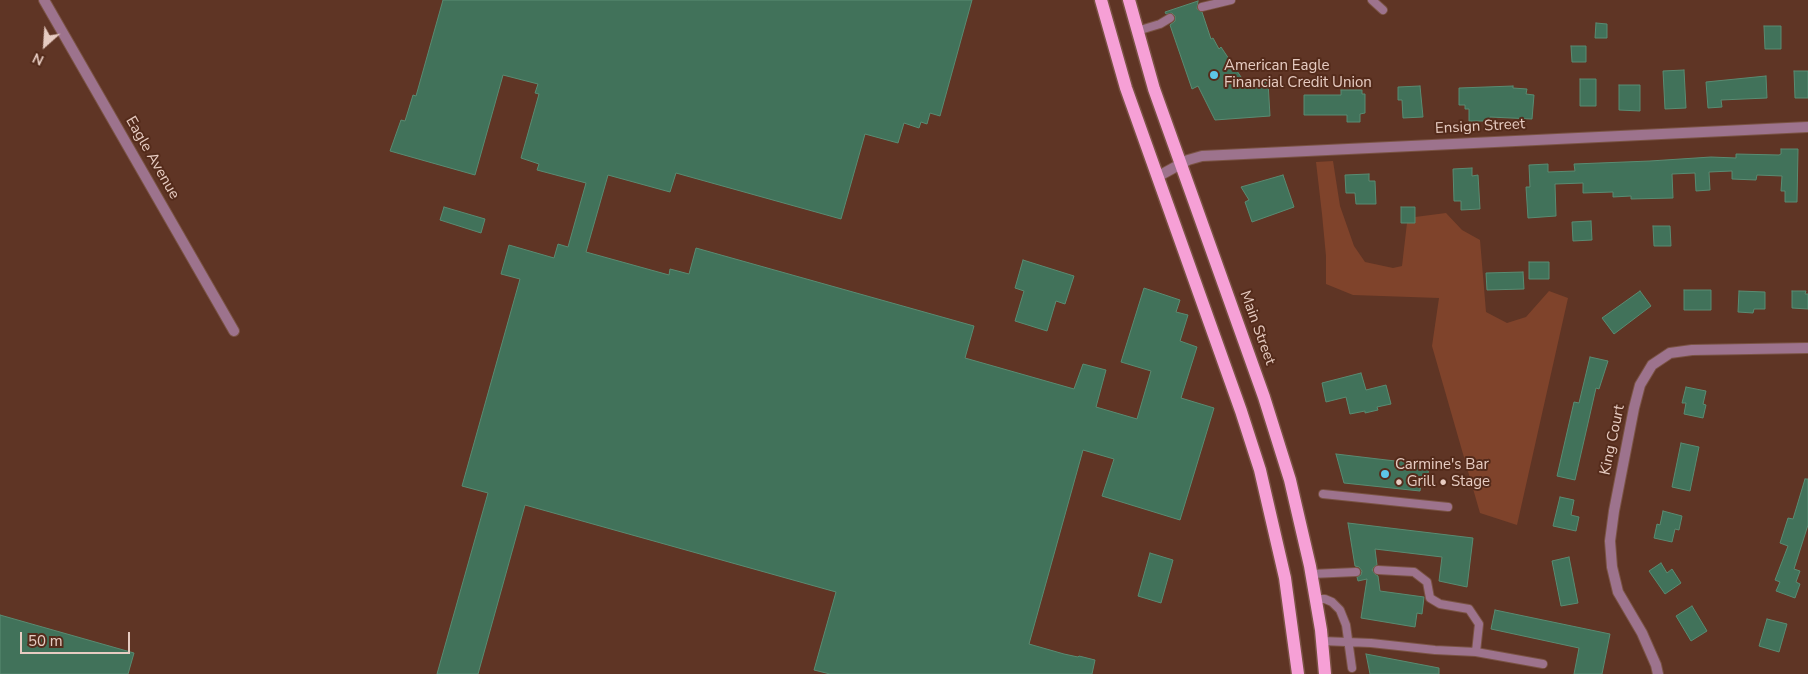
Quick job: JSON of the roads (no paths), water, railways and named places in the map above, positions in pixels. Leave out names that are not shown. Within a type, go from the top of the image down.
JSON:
[{"type":"main road","points":[[1101,0],[1124,81],[1242,411],[1260,470],[1285,578],[1298,674]]},
{"type":"main road","name":"Main Street","points":[[1129,0],[1154,89],[1276,432],[1296,501],[1311,574],[1322,641],[1325,674]]},
{"type":"street","name":"Eagle Avenue","points":[[44,0],[234,331]]},
{"type":"street","name":"Ensign Street","points":[[1157,177],[1193,158],[1202,156],[1808,127]]},
{"type":"street","name":"King Court","points":[[1658,674],[1642,633],[1618,592],[1612,567],[1610,541],[1614,510],[1640,385],[1652,365],[1670,354],[1692,350],[1808,348]]},
{"type":"lane","points":[[1202,7],[1231,0]]},
{"type":"lane","points":[[1372,0],[1383,10]]},
{"type":"lane","points":[[1137,31],[1160,24],[1170,18]]},
{"type":"lane","points":[[1323,494],[1448,507]]},
{"type":"lane","points":[[1378,570],[1414,572],[1427,582],[1430,598],[1440,604],[1470,609],[1479,624],[1476,652]]},
{"type":"lane","points":[[1311,574],[1356,572]]},
{"type":"lane","points":[[1316,599],[1326,599],[1340,610],[1346,624],[1352,668]]},
{"type":"lane","points":[[1322,641],[1476,652],[1543,664]]},
{"type":"place","name":"American Eagle Financial Credit Union","points":[[1214,75]]},
{"type":"place","name":"Carmine's Bar • Grill • Stage","points":[[1385,474]]}]
